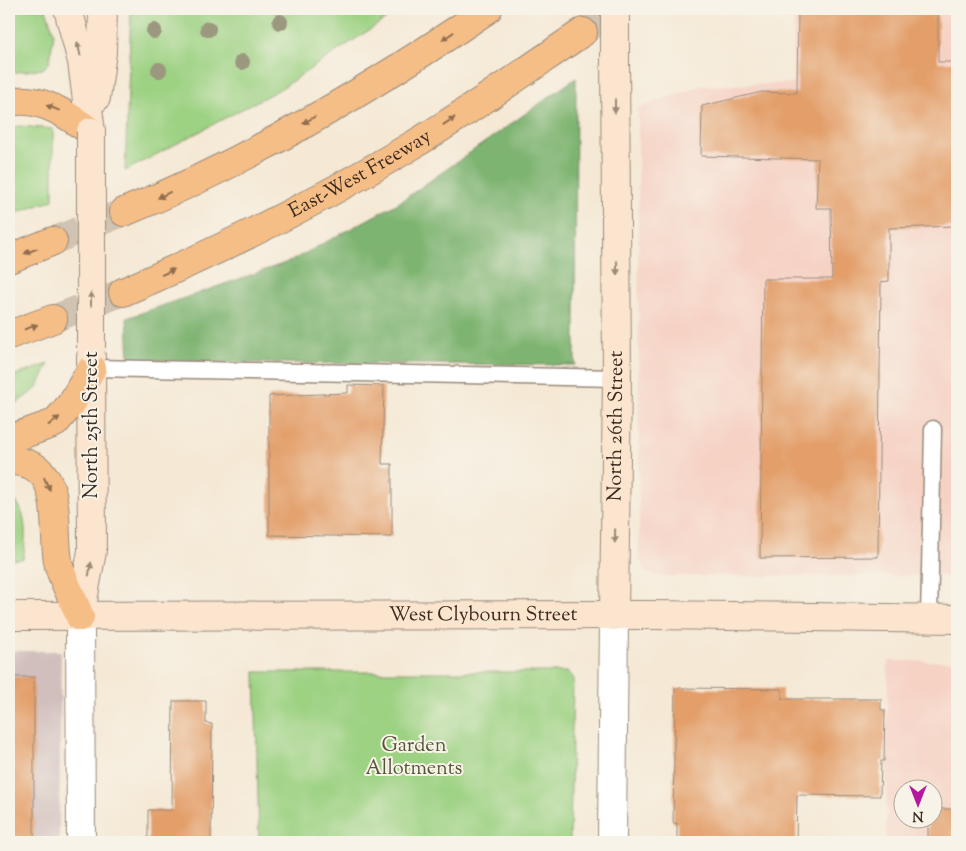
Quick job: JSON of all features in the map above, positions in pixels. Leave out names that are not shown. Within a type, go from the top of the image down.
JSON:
[{"type":"highway","points":[[124,212],[222,167],[294,129],[433,46],[488,9]]},
{"type":"highway","name":"East-West Freeway","points":[[123,292],[219,249],[337,189],[414,144],[583,32]]},
{"type":"highway","points":[[9,102],[18,100],[53,107],[71,117],[91,132]]},
{"type":"highway","points":[[9,259],[53,242]]},
{"type":"highway","points":[[9,335],[53,319]]},
{"type":"highway","points":[[9,439],[55,423],[71,404],[91,358]]},
{"type":"highway","points":[[9,461],[17,461],[38,469],[49,483],[57,523],[59,566],[80,617]]},
{"type":"street","name":"North 25th Street","points":[[68,9],[82,62],[91,132],[92,551],[80,617],[81,842]]},
{"type":"street","points":[[91,132],[102,52],[103,9]]},
{"type":"street","name":"North 26th Street","points":[[612,842],[617,378],[615,9]]},
{"type":"street","name":"West Clybourn Street","points":[[9,616],[614,616],[957,619]]},
{"type":"lane","points":[[91,358],[617,378]]},
{"type":"lane","points":[[929,619],[933,428]]},
{"type":"shaded area","points":[[794,9],[957,9],[957,576],[657,576],[647,572],[639,559],[638,108],[701,86],[793,83]]},
{"type":"shaded area","points":[[9,651],[61,651],[59,842],[9,842]]},
{"type":"shaded area","points":[[888,661],[957,661],[957,842],[886,842]]},
{"type":"green space","points":[[9,9],[46,9],[54,34],[49,63],[43,69],[9,73]]},
{"type":"green space","points":[[131,9],[401,9],[280,89],[125,171]]},
{"type":"green space","points":[[576,78],[575,365],[129,362],[127,318],[291,261],[400,202]]},
{"type":"green space","points":[[20,126],[53,129],[53,200],[9,216],[9,128]]},
{"type":"green space","points":[[49,364],[37,388],[9,409],[9,377]]},
{"type":"green space","points":[[9,495],[20,508],[25,524],[23,559],[9,560]]},
{"type":"green space","name":"Garden Allotments","points":[[255,672],[568,672],[573,679],[570,842],[259,842]]},
{"type":"building","points":[[798,9],[938,9],[938,62],[957,62],[957,226],[889,228],[889,281],[881,282],[878,557],[760,558],[763,279],[832,279],[831,208],[816,208],[818,159],[701,156],[702,106],[762,92],[797,93]]},
{"type":"building","points":[[348,385],[384,386],[382,464],[392,464],[392,537],[269,535],[269,396],[348,393]]},
{"type":"building","points":[[9,677],[34,677],[34,842],[9,842]]},
{"type":"building","points":[[675,688],[782,689],[782,699],[881,699],[881,710],[885,710],[884,761],[881,761],[880,796],[797,795],[796,842],[677,842],[677,823],[673,823]]},
{"type":"building","points":[[173,701],[206,701],[206,723],[212,724],[211,842],[148,842],[148,810],[172,810]]},
{"type":"building","points":[[944,809],[957,809],[957,842],[928,842],[928,828],[944,828]]},
{"type":"tunnel","points":[[583,32],[615,9]]},
{"type":"tunnel","points":[[53,241],[124,212]]},
{"type":"tunnel","points":[[53,319],[123,292]]}]
